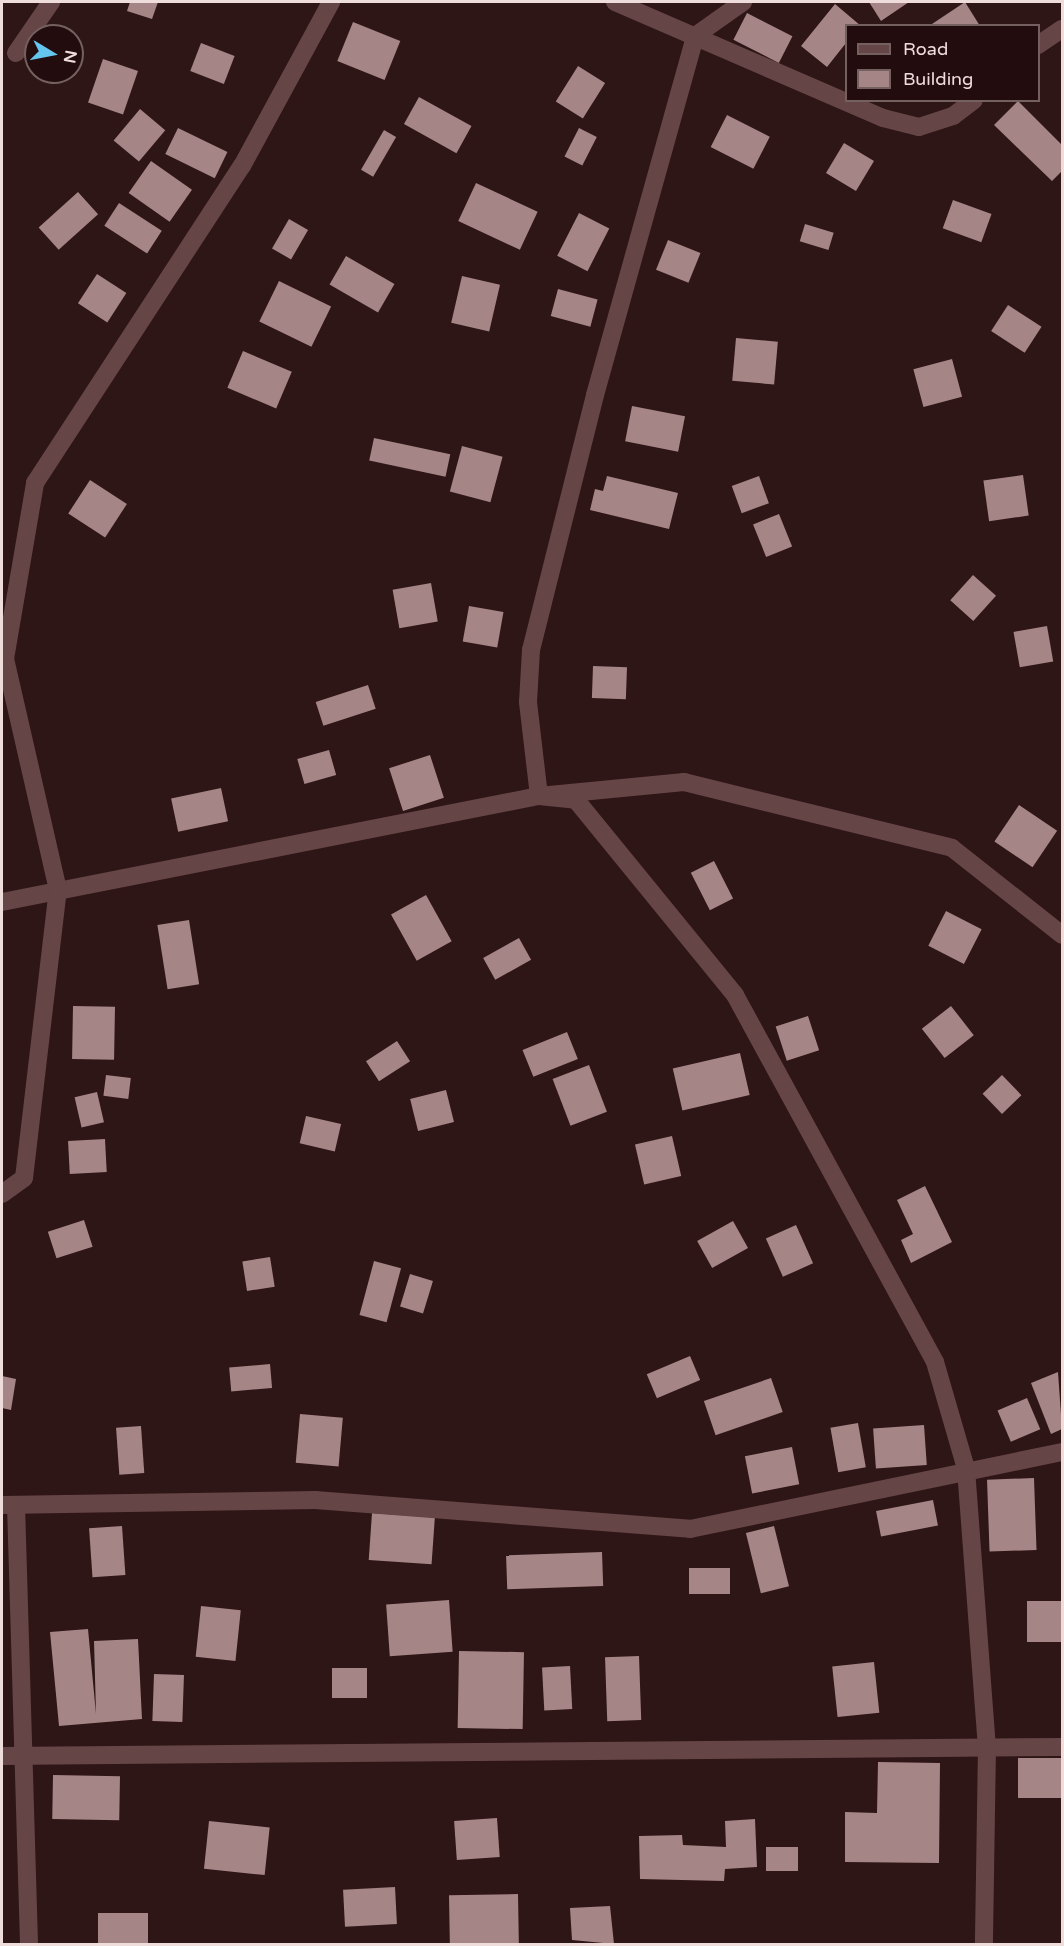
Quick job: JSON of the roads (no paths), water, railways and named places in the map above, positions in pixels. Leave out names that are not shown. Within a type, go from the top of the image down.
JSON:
[{"type":"street","points":[[16,53],[51,2]]},
{"type":"street","points":[[2,1194],[24,1178],[58,890],[3,659],[35,483],[242,166],[331,2]]},
{"type":"street","points":[[615,2],[845,101]]},
{"type":"street","points":[[539,796],[528,702],[531,650],[695,36],[743,2]]},
{"type":"street","points":[[1040,44],[1062,29]]},
{"type":"street","points":[[846,102],[883,118],[919,127],[953,116],[971,102]]},
{"type":"street","points":[[2,902],[539,796],[684,782],[952,848],[1062,935]]},
{"type":"street","points":[[539,796],[576,800],[735,995],[935,1362],[966,1469],[987,1747],[984,1944]]},
{"type":"street","points":[[29,1944],[27,1757],[9,1505],[315,1500],[690,1529],[966,1469],[1062,1452]]},
{"type":"street","points":[[2,1756],[1062,1747]]}]
